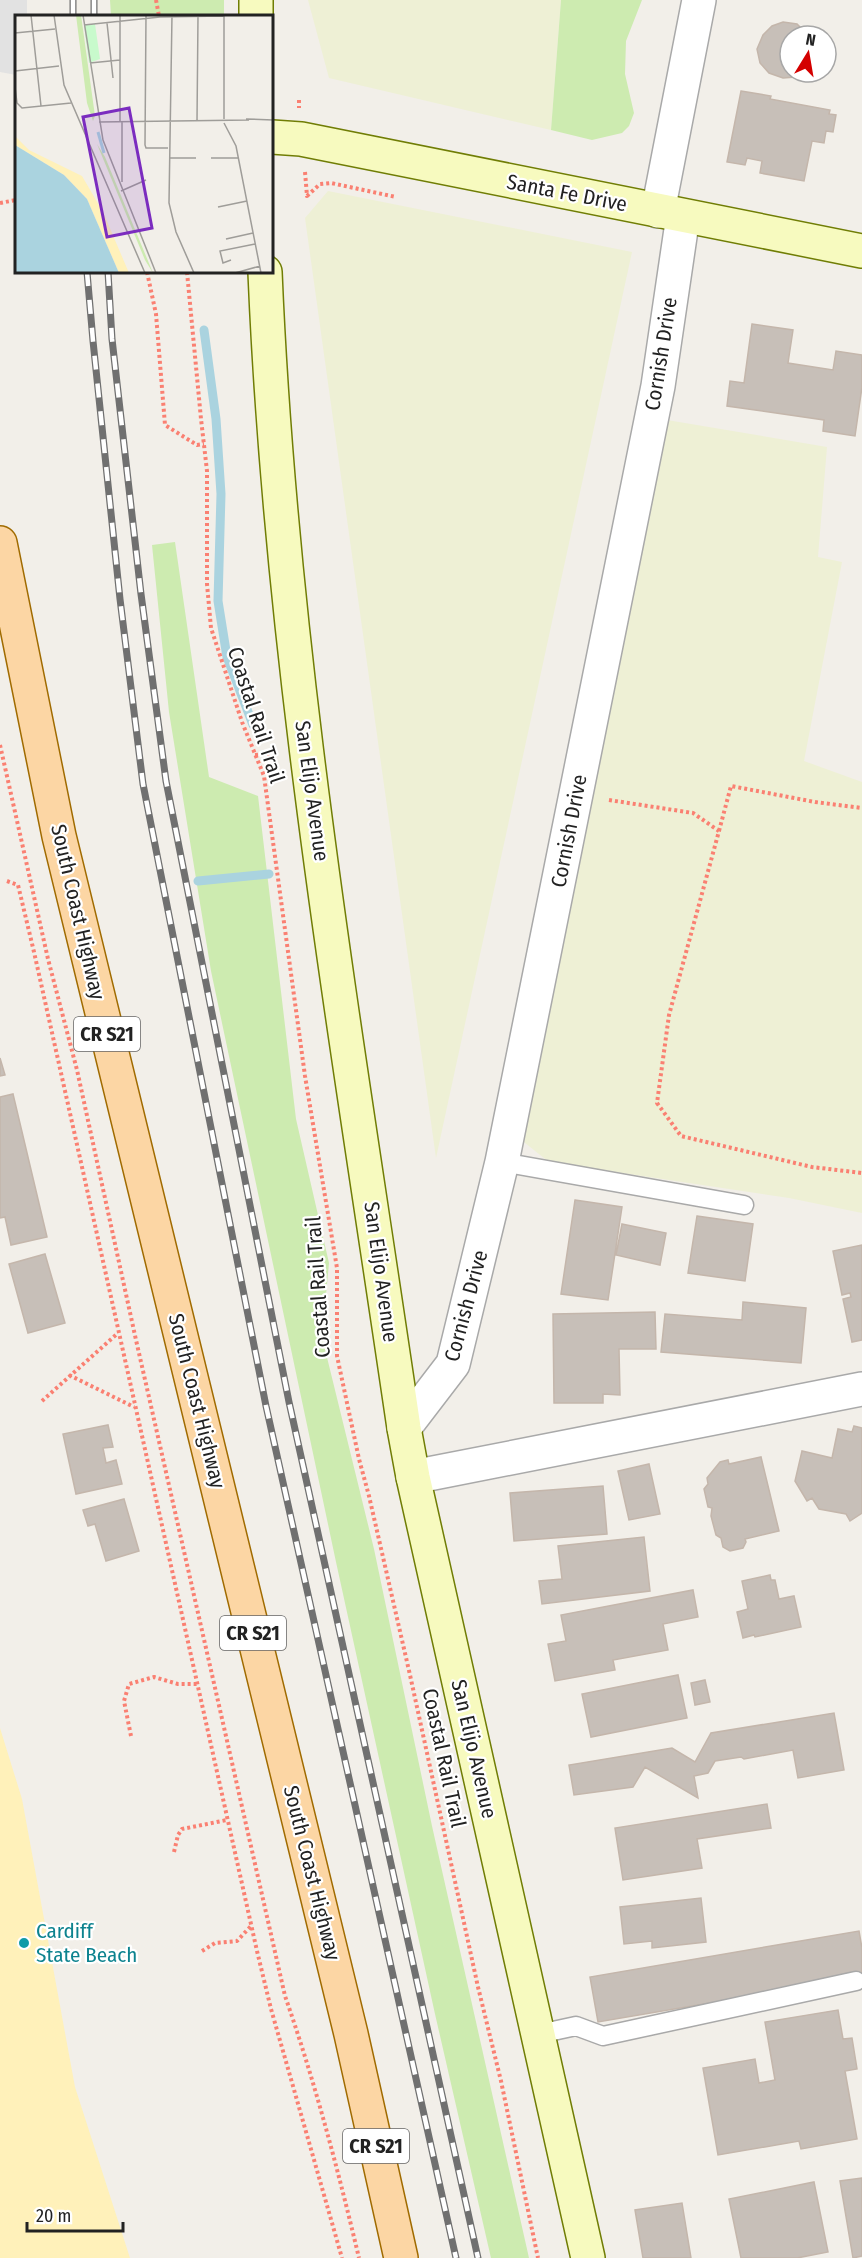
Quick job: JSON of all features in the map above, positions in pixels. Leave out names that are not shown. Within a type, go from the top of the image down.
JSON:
[{"type":"main road","name":"Santa Fe Drive","points":[[273,137],[301,139],[862,251]]},
{"type":"main road","name":"San Elijo Avenue","points":[[265,273],[279,479],[306,754],[404,1428],[413,1477],[588,2258]]},
{"type":"main road","name":"South Coast Highway","points":[[0,543],[59,836],[351,2034],[401,2258]]},
{"type":"street","name":"Cornish Drive","points":[[404,1428],[453,1364],[502,1162],[658,386],[671,214],[699,0]]},
{"type":"street","points":[[413,1477],[862,1389]]},
{"type":"lane","points":[[502,1162],[744,1206]]},
{"type":"lane","points":[[539,2034],[576,2026],[603,2036],[856,1981]]},
{"type":"path","points":[[156,0],[159,15]]},
{"type":"path","points":[[0,203],[15,200]]},
{"type":"path","points":[[147,273],[156,314],[165,425],[197,445],[204,444]]},
{"type":"path","name":"Coastal Rail Trail","points":[[187,273],[207,471],[207,584],[211,628],[242,722],[264,776],[305,1076],[337,1268],[337,1356],[501,2081],[538,2258]]},
{"type":"path","points":[[0,746],[48,959],[89,1123],[285,1996],[302,2045],[326,2129],[359,2258]]},
{"type":"path","points":[[862,808],[815,802],[731,786],[669,1015],[657,1103],[681,1136],[812,1167],[862,1173]]},
{"type":"path","points":[[575,798],[612,800],[693,813],[719,831]]},
{"type":"path","points":[[7,881],[18,885],[271,2009],[342,2258]]},
{"type":"path","points":[[42,1401],[118,1332]]},
{"type":"path","points":[[69,1375],[135,1407]]},
{"type":"path","points":[[131,1736],[124,1701],[129,1684],[154,1677],[178,1684],[197,1684]]},
{"type":"path","points":[[174,1852],[178,1835],[182,1829],[227,1820]]},
{"type":"path","points":[[202,1951],[215,1943],[237,1941],[251,1925]]},
{"type":"green space","points":[[110,0],[224,0],[224,15],[111,15]]},
{"type":"green space","points":[[308,0],[561,0],[551,130],[329,78]]},
{"type":"green space","points":[[561,0],[642,0],[626,41],[625,74],[634,113],[629,126],[622,133],[592,140],[551,130]]},
{"type":"green space","points":[[328,191],[632,252],[436,1158],[305,218]]},
{"type":"green space","points":[[667,420],[827,447],[818,557],[842,562],[804,761],[862,782],[862,1213],[789,1198],[549,1162],[520,1139]]},
{"type":"green space","points":[[175,542],[209,777],[258,796],[296,1119],[329,1263],[322,1337],[374,1549],[432,1826],[529,2258],[491,2258],[336,1562],[211,971],[169,712],[152,545]]},
{"type":"sand","name":"Cardiff State Beach","points":[[0,1728],[22,1799],[75,2087],[130,2258],[0,2258]]},
{"type":"shaded area","points":[[0,0],[27,0],[27,15],[15,15],[15,75],[0,72]]},
{"type":"building","points":[[783,22],[797,24],[778,24],[778,76],[769,73],[760,63],[757,49],[763,35],[772,26]]},
{"type":"building","points":[[741,91],[830,110],[829,114],[836,115],[833,132],[826,131],[824,143],[812,141],[804,181],[760,173],[762,161],[747,158],[745,165],[727,162]]},
{"type":"building","points":[[752,324],[793,330],[788,363],[833,370],[836,351],[862,355],[862,387],[855,436],[823,431],[824,420],[727,406],[730,381],[744,383]]},
{"type":"building","points":[[0,1058],[5,1075],[0,1076]]},
{"type":"building","points":[[13,1094],[47,1237],[11,1245],[5,1217],[0,1218],[0,1097]]},
{"type":"building","points":[[575,1200],[622,1207],[608,1300],[561,1294]]},
{"type":"building","points":[[697,1216],[753,1224],[745,1281],[688,1273]]},
{"type":"building","points":[[622,1224],[666,1233],[660,1265],[616,1255]]},
{"type":"building","points":[[862,1245],[862,1340],[852,1342],[843,1299],[851,1297],[850,1293],[842,1295],[833,1251]]},
{"type":"building","points":[[45,1254],[65,1323],[28,1333],[9,1264]]},
{"type":"building","points":[[743,1302],[806,1308],[801,1363],[661,1352],[665,1314],[742,1320]]},
{"type":"building","points":[[655,1312],[656,1349],[619,1349],[620,1395],[603,1394],[603,1403],[554,1403],[553,1314]]},
{"type":"building","points":[[108,1425],[113,1447],[103,1448],[106,1463],[116,1460],[122,1484],[76,1494],[63,1434]]},
{"type":"building","points":[[854,1426],[862,1428],[862,1513],[850,1521],[846,1514],[819,1509],[812,1498],[807,1501],[795,1481],[802,1451],[832,1458],[838,1429],[852,1432]]},
{"type":"building","points":[[761,1457],[779,1531],[745,1539],[743,1548],[730,1551],[723,1547],[721,1538],[716,1535],[711,1516],[712,1508],[708,1507],[704,1489],[708,1484],[707,1478],[720,1462],[728,1460],[729,1464]]},
{"type":"building","points":[[649,1464],[660,1514],[629,1520],[618,1471]]},
{"type":"building","points":[[603,1486],[607,1534],[514,1541],[510,1493]]},
{"type":"building","points":[[124,1499],[139,1551],[106,1561],[95,1524],[88,1526],[83,1510]]},
{"type":"building","points":[[644,1537],[650,1591],[542,1604],[539,1581],[562,1579],[558,1546]]},
{"type":"building","points":[[770,1575],[771,1580],[775,1580],[779,1599],[794,1596],[801,1627],[743,1638],[737,1612],[748,1609],[742,1581]]},
{"type":"building","points":[[693,1590],[698,1617],[663,1624],[668,1650],[613,1660],[615,1670],[555,1681],[548,1644],[566,1641],[561,1615]]},
{"type":"building","points":[[678,1675],[687,1718],[591,1737],[582,1694]]},
{"type":"building","points":[[705,1680],[710,1702],[695,1705],[691,1683]]},
{"type":"building","points":[[834,1713],[844,1770],[798,1778],[793,1750],[744,1759],[741,1757],[715,1761],[708,1773],[694,1776],[698,1798],[645,1767],[633,1787],[574,1795],[569,1765],[672,1748],[695,1762],[711,1733]]},
{"type":"building","points":[[767,1804],[771,1828],[697,1839],[702,1868],[623,1880],[615,1828]]},
{"type":"building","points":[[701,1898],[706,1942],[652,1948],[652,1941],[624,1944],[620,1907]]},
{"type":"building","points":[[859,1931],[862,1948],[862,1977],[598,2022],[590,1977]]},
{"type":"building","points":[[838,2010],[843,2039],[852,2038],[857,2069],[845,2071],[857,2139],[801,2149],[799,2141],[718,2155],[703,2068],[755,2059],[759,2083],[775,2080],[765,2022]]},
{"type":"building","points":[[862,2178],[862,2256],[853,2258],[840,2181]]},
{"type":"building","points":[[814,2182],[828,2252],[797,2258],[741,2258],[729,2199]]},
{"type":"building","points":[[682,2203],[691,2258],[643,2258],[635,2210]]},
{"type":"waterway","points":[[204,330],[216,419],[221,494],[218,601],[227,657],[253,725]]},
{"type":"waterway","points":[[198,881],[269,874]]},
{"type":"railway","points":[[73,0],[73,15]]},
{"type":"railway","points":[[94,0],[94,15]]},
{"type":"railway","points":[[87,273],[120,599],[143,784],[266,1406],[456,2258]]},
{"type":"railway","points":[[108,273],[112,339],[141,594],[166,781],[289,1402],[478,2258]]},
{"type":"place","name":"Cardiff State Beach","points":[[24,1943]]}]
